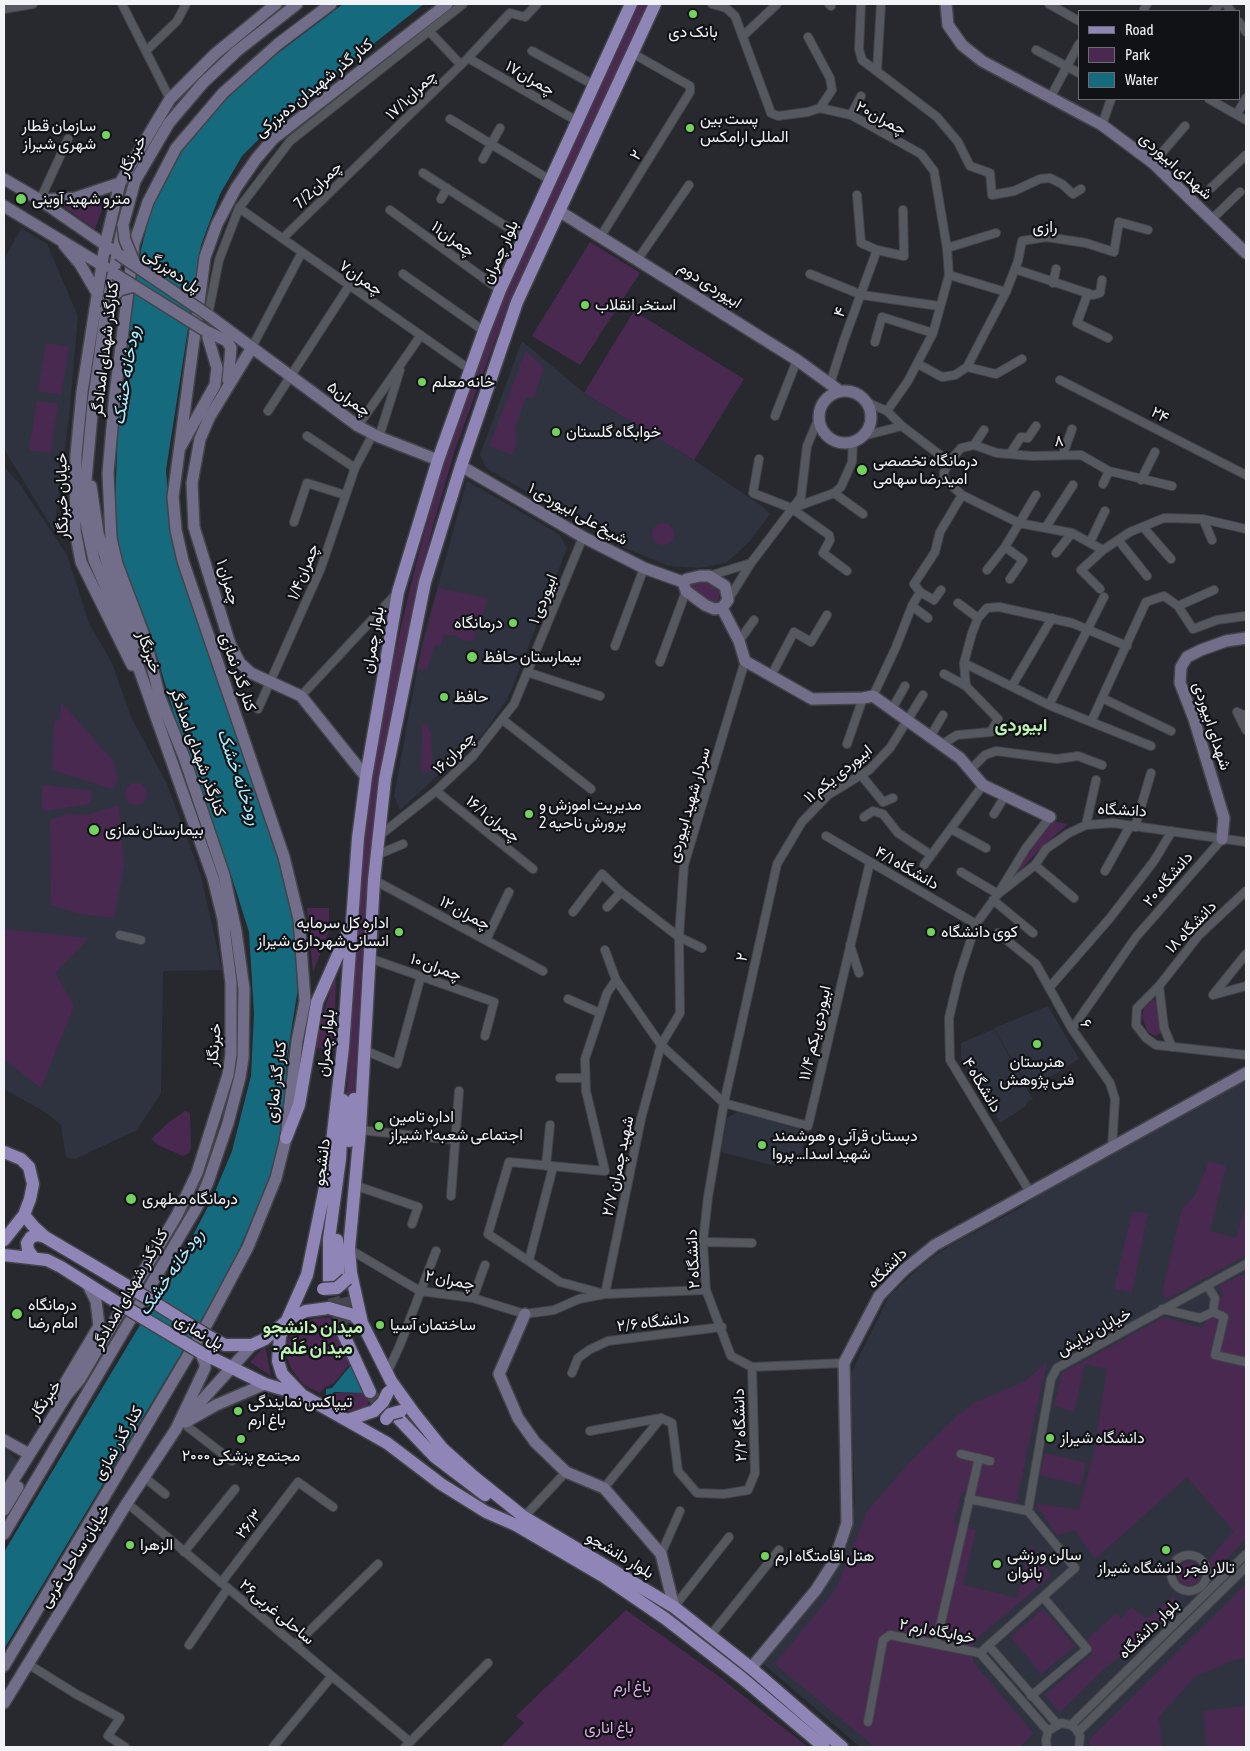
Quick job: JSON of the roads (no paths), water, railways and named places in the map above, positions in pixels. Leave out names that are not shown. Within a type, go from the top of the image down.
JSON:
[{"type":"main road","name":"خبرنگار","points":[[97,293],[101,264],[120,183],[170,99],[215,54],[276,4]]},
{"type":"main road","name":"خبرنگار","points":[[4,1495],[54,1414],[80,1379],[191,1187],[223,1094],[231,1054],[231,983],[223,919],[215,886],[202,843],[126,635],[94,560],[87,528],[84,501],[106,310],[115,274],[123,225],[135,181],[168,124],[203,83],[237,51],[297,4]]},
{"type":"main road","name":"کنارگذر شهدای امدادگر","points":[[4,1534],[197,1207],[208,1182],[240,1077],[245,1019],[244,989],[236,931],[224,875],[184,757],[160,698],[145,638],[117,564],[111,538],[108,513],[108,474],[115,394],[134,244],[148,202],[176,148],[223,93],[278,44],[330,4]]},
{"type":"main road","name":"کنار گذر شهیدان ده‌بزرکی","points":[[178,450],[205,257],[217,224],[236,188],[256,159],[273,139],[447,4]]},
{"type":"main road","name":"بلوار چمران","points":[[289,1320],[307,1274],[329,1168],[343,1047],[355,862],[366,777],[398,592],[438,460],[484,330],[500,290],[631,4]]},
{"type":"main road","points":[[289,1320],[280,1336],[278,1361],[282,1374],[302,1395],[348,1420],[374,1411],[383,1402],[383,1385],[362,1323],[338,1280],[349,1249],[360,1130],[374,880],[385,779],[426,582],[461,466],[517,302],[655,4]]},
{"type":"main road","name":"شهدای ابیوردی","points":[[946,4],[948,25],[962,45],[982,62],[1102,126],[1153,162],[1246,253]]},
{"type":"main road","name":"پل ده‌بزرگی","points":[[4,179],[40,200],[208,315],[251,349]]},
{"type":"main road","points":[[40,200],[76,198],[120,183]]},
{"type":"main road","name":"پل ده‌بزرگی","points":[[4,206],[101,264],[206,331],[227,341],[230,348],[227,386]]},
{"type":"main road","name":"ابیوردی دوم","points":[[559,211],[602,236],[797,360],[836,388]]},
{"type":"main road","points":[[123,225],[127,248],[136,266]]},
{"type":"main road","points":[[57,237],[80,264],[97,293]]},
{"type":"main road","points":[[106,310],[113,296],[120,290],[134,286]]},
{"type":"main road","name":"خیابان خبرنگار","points":[[97,293],[81,401],[76,456],[75,530],[81,562],[123,650],[144,684]]},
{"type":"main road","points":[[178,450],[215,385],[217,368],[206,331]]},
{"type":"main road","name":"چمران۵","points":[[251,349],[358,426],[376,436],[438,460]]},
{"type":"main road","name":"چمران ۱","points":[[251,349],[209,418],[195,457],[192,483],[194,527],[230,644],[240,663],[251,673],[302,696],[366,777]]},
{"type":"main road","points":[[836,388],[855,393],[866,402],[870,420],[858,439],[842,443],[832,439],[821,426],[820,416],[826,400],[836,388]]},
{"type":"main road","name":"کنار گذر نمازی","points":[[4,1666],[208,1322],[244,1254],[276,1178],[286,1138],[297,1041],[306,1001],[299,919],[284,857],[183,561],[176,530],[173,497],[178,450]]},
{"type":"main road","points":[[89,452],[91,495],[101,542],[160,698]]},
{"type":"main road","name":"شیخ علی ابیوردی ۱","points":[[461,466],[583,537],[684,587],[705,605],[714,609],[725,604]]},
{"type":"main road","points":[[684,587],[693,577],[709,576],[725,586],[725,604],[746,661],[812,699],[868,697],[892,709],[960,758],[983,785],[1050,817]]},
{"type":"main road","name":"شهدای ابیوردی","points":[[1222,839],[1224,818],[1194,719],[1180,683],[1181,666],[1187,657],[1201,650],[1226,641],[1246,638]]},
{"type":"main road","points":[[286,1138],[299,1105],[317,1002],[352,923]]},
{"type":"main road","name":"دانشجو","points":[[338,1280],[329,1239],[340,1159],[343,1047]]},
{"type":"main road","name":"دانشجو","points":[[338,1280],[338,1216],[354,1101],[364,1050]]},
{"type":"main road","name":"دانشگاه","points":[[751,1668],[816,1590],[834,1562],[847,1524],[844,1363],[879,1296],[904,1270],[935,1245],[1246,1073]]},
{"type":"main road","points":[[4,1152],[21,1159],[31,1172],[33,1184],[24,1215],[4,1240]]},
{"type":"main road","name":"پل نمازی","points":[[24,1215],[46,1237],[208,1336],[225,1345],[252,1345]]},
{"type":"main road","points":[[33,1257],[28,1250],[27,1243],[31,1238],[38,1235],[46,1237]]},
{"type":"main road","name":"پل نمازی","points":[[4,1255],[33,1257],[61,1266],[118,1303],[230,1369],[265,1384],[302,1395]]},
{"type":"main road","points":[[307,1274],[312,1283],[338,1280]]},
{"type":"main road","points":[[54,1414],[59,1393],[99,1326],[96,1302],[88,1284]]},
{"type":"main road","points":[[180,1426],[252,1345],[289,1320],[306,1312],[329,1308],[350,1314],[362,1323]]},
{"type":"main road","points":[[524,1314],[499,1374],[518,1418],[535,1442],[566,1472],[604,1488],[662,1554],[674,1607]]},
{"type":"main road","points":[[347,1333],[383,1385]]},
{"type":"main road","points":[[180,1426],[205,1368],[200,1352]]},
{"type":"main road","points":[[4,1510],[70,1401],[80,1379]]},
{"type":"main road","points":[[180,1426],[216,1405],[265,1384]]},
{"type":"main road","name":"بلوار دانشجو","points":[[383,1385],[414,1413],[442,1448],[520,1521],[666,1618],[742,1678],[824,1747]]},
{"type":"main road","points":[[387,1443],[385,1428],[394,1418],[414,1413]]},
{"type":"main road","points":[[394,1418],[430,1462],[520,1521]]},
{"type":"main road","name":"بلوار دانشجو","points":[[348,1420],[387,1443],[441,1484],[486,1512],[520,1521],[674,1607],[751,1668],[842,1747]]},
{"type":"main road","name":"خیابان ساحلی غربی","points":[[4,1703],[127,1503],[180,1426]]},
{"type":"main road","points":[[4,1440],[29,1454]]},
{"type":"street","points":[[4,9],[33,4]]},
{"type":"street","points":[[122,4],[170,99]]},
{"type":"street","points":[[146,51],[177,21],[186,4]]},
{"type":"street","points":[[208,315],[220,260],[239,208],[290,141],[463,4]]},
{"type":"street","name":"چمران۱۷/۱","points":[[372,152],[461,66],[510,13],[525,17],[537,4]]},
{"type":"street","name":"چمران۲۰","points":[[712,4],[730,10],[734,16],[771,113],[778,116],[808,112],[820,108],[851,115],[921,154],[934,171],[938,187],[949,275]]},
{"type":"street","points":[[742,36],[777,4]]},
{"type":"street","points":[[861,4],[860,56],[862,60],[937,117],[958,142],[970,166],[990,173],[992,195],[1014,192],[1040,179],[1050,178],[1062,184],[1073,194],[1081,189]]},
{"type":"street","points":[[876,70],[881,4]]},
{"type":"street","points":[[1049,4],[1078,20]]},
{"type":"street","points":[[430,31],[461,66]]},
{"type":"street","points":[[808,37],[830,78],[832,90],[820,108]]},
{"type":"street","points":[[1050,98],[1078,46]]},
{"type":"street","points":[[1036,50],[1078,73]]},
{"type":"street","points":[[532,51],[594,85]]},
{"type":"street","name":"۲","points":[[602,236],[690,92],[690,86],[632,53]]},
{"type":"street","name":"چمران۱۷","points":[[468,58],[577,122]]},
{"type":"street","points":[[851,115],[861,96]]},
{"type":"street","points":[[1237,114],[1246,98]]},
{"type":"street","points":[[1102,126],[1111,100]]},
{"type":"street","points":[[1211,100],[1246,120]]},
{"type":"street","points":[[450,119],[550,180]]},
{"type":"street","points":[[1153,162],[1185,126]]},
{"type":"street","points":[[483,159],[500,128]]},
{"type":"street","points":[[40,200],[68,139]]},
{"type":"street","name":"7/2چمران","points":[[283,238],[372,152]]},
{"type":"street","points":[[1211,188],[1246,155]]},
{"type":"street","points":[[423,173],[524,238]]},
{"type":"street","points":[[638,259],[689,185]]},
{"type":"street","points":[[441,199],[448,188]]},
{"type":"street","points":[[1211,220],[1240,192]]},
{"type":"street","points":[[856,194],[861,243],[878,250],[904,256],[903,210]]},
{"type":"street","name":"چمران۷","points":[[239,208],[469,369]]},
{"type":"street","name":"چمران۱۱","points":[[390,210],[500,290]]},
{"type":"street","name":"رازی","points":[[968,367],[1006,292],[1015,269],[1022,241],[1046,238],[1086,244],[1114,252],[1119,222],[1148,230]]},
{"type":"street","points":[[947,248],[996,233]]},
{"type":"street","name":"۴","points":[[836,388],[844,340],[878,250]]},
{"type":"street","points":[[251,349],[302,252]]},
{"type":"street","points":[[1015,269],[1088,293],[1100,293],[1102,280]]},
{"type":"street","points":[[1053,283],[1056,269]]},
{"type":"street","points":[[403,274],[484,330]]},
{"type":"street","points":[[810,274],[862,295],[938,306]]},
{"type":"street","points":[[887,411],[918,364],[933,333],[938,306],[949,275],[1006,292]]},
{"type":"street","points":[[268,410],[349,286]]},
{"type":"street","points":[[1088,293],[1077,323],[1108,338]]},
{"type":"street","points":[[875,342],[882,317],[933,333]]},
{"type":"street","points":[[358,426],[421,335]]},
{"type":"street","points":[[918,364],[942,377],[955,375],[968,367],[996,374],[1022,359]]},
{"type":"street","points":[[775,416],[797,360]]},
{"type":"street","name":"چمران۱/۴","points":[[258,710],[321,568],[354,468],[376,436],[402,361]]},
{"type":"street","name":"۲۴","points":[[1060,380],[1246,475]]},
{"type":"street","points":[[866,402],[887,411],[902,426],[949,462]]},
{"type":"street","points":[[725,604],[751,563],[801,497],[807,446],[820,416]]},
{"type":"street","points":[[791,508],[834,493],[848,474],[858,439],[902,426]]},
{"type":"street","points":[[1010,454],[1021,436],[1028,438],[1036,426]]},
{"type":"street","points":[[1063,454],[1072,429]]},
{"type":"street","points":[[984,430],[974,445],[961,448],[949,462],[944,472],[944,478],[962,495],[1020,523],[1072,533],[1103,550]]},
{"type":"street","points":[[307,436],[354,468]]},
{"type":"street","name":"۸","points":[[974,445],[997,453],[1032,456],[1081,455],[1109,471],[1172,486]]},
{"type":"street","points":[[1141,480],[1155,452]]},
{"type":"street","points":[[759,459],[753,493],[791,508],[831,537],[822,553],[847,571]]},
{"type":"street","points":[[1103,484],[1109,471]]},
{"type":"street","points":[[294,522],[307,483],[345,495]]},
{"type":"street","points":[[1046,527],[1073,485]]},
{"type":"street","points":[[834,493],[862,514]]},
{"type":"street","points":[[941,590],[934,600],[920,592],[914,584],[935,552],[940,532],[962,495]]},
{"type":"street","points":[[987,570],[1005,547],[1036,495]]},
{"type":"street","points":[[1090,542],[1105,511]]},
{"type":"street","points":[[1049,705],[1088,628],[1102,593],[1081,570],[1103,550],[1130,532],[1164,518],[1204,519],[1246,529]]},
{"type":"street","points":[[1204,519],[1212,540]]},
{"type":"street","points":[[1143,527],[1171,559]]},
{"type":"street","points":[[1056,554],[1072,533]]},
{"type":"street","name":"۱ ابیوردی","points":[[527,672],[583,537]]},
{"type":"street","points":[[1118,541],[1147,576]]},
{"type":"street","points":[[1005,547],[1023,560],[1010,579]]},
{"type":"street","points":[[709,576],[751,563]]},
{"type":"street","points":[[615,646],[644,568]]},
{"type":"street","points":[[660,662],[684,587]]},
{"type":"street","points":[[1178,606],[1214,590]]},
{"type":"street","points":[[302,696],[398,592]]},
{"type":"street","points":[[847,744],[868,697],[899,649],[912,606],[920,592]]},
{"type":"street","points":[[1091,722],[1146,602],[1164,596],[1178,606],[1193,629],[1217,620],[1246,616]]},
{"type":"street","points":[[958,603],[978,618]]},
{"type":"street","points":[[912,606],[928,618]]},
{"type":"street","points":[[966,686],[964,663],[978,618],[987,608],[999,607],[1052,618],[1088,628],[1127,646]]},
{"type":"street","points":[[771,676],[794,632],[811,642],[827,615]]},
{"type":"street","points":[[1012,686],[1052,618]]},
{"type":"street","points":[[739,641],[754,620]]},
{"type":"street","name":"سردار شهید ابیوردی","points":[[661,1046],[680,1013],[679,937],[684,865],[746,661]]},
{"type":"street","points":[[964,663],[1049,705],[1151,746]]},
{"type":"street","points":[[527,672],[600,696]]},
{"type":"street","name":"چمران۱۶","points":[[379,836],[436,791],[473,756],[514,704],[527,672]]},
{"type":"street","points":[[941,744],[957,735],[990,732],[998,719],[966,686],[944,674]]},
{"type":"street","points":[[892,709],[905,686]]},
{"type":"street","name":"۱۱ ابیوردی یکم","points":[[802,822],[828,795],[861,775],[890,748],[923,695]]},
{"type":"street","points":[[1102,698],[1172,731]]},
{"type":"street","points":[[1246,716],[1237,712],[1246,730]]},
{"type":"street","points":[[930,737],[944,714]]},
{"type":"street","points":[[503,720],[591,789]]},
{"type":"street","points":[[970,770],[985,755],[996,751],[1057,759],[1078,756],[1102,765]]},
{"type":"street","points":[[1105,871],[1132,826],[1151,772]]},
{"type":"street","points":[[861,775],[883,802],[893,798]]},
{"type":"street","points":[[1086,825],[1096,780]]},
{"type":"street","points":[[924,865],[983,785]]},
{"type":"street","name":"۱۶/۱ چمران","points":[[436,791],[533,869]]},
{"type":"street","points":[[994,814],[1005,796]]},
{"type":"street","points":[[864,817],[873,811],[883,814],[898,833],[931,855]]},
{"type":"street","points":[[996,897],[1026,848],[1050,817]]},
{"type":"street","name":"۲","points":[[724,1103],[777,864],[802,822]]},
{"type":"street","name":"دانشگاه","points":[[976,924],[996,897],[1035,865],[1046,849],[1069,833],[1086,825],[1113,824],[1172,830],[1246,842]]},
{"type":"street","points":[[951,828],[986,848]]},
{"type":"street","points":[[1049,988],[1110,918],[1154,861],[1172,830]]},
{"type":"street","name":"۴/۱ دانشگاه","points":[[826,836],[976,924]]},
{"type":"street","name":"۲۰ دانشگاه","points":[[1072,1029],[1136,937],[1222,839]]},
{"type":"street","points":[[377,856],[403,844]]},
{"type":"street","name":"۱۱/۴ ابیوردی یکم","points":[[724,1103],[808,1126],[870,862]]},
{"type":"street","points":[[1035,865],[1074,898]]},
{"type":"street","points":[[961,872],[996,897],[1033,933]]},
{"type":"street","points":[[573,912],[602,874],[621,892],[679,937],[702,948]]},
{"type":"street","name":"۱۲ چمران","points":[[374,880],[543,971]]},
{"type":"street","name":"۱۸ دانشگاه","points":[[1246,891],[1199,934],[1159,986],[1137,1008],[1136,1025],[1146,1038],[1156,1045],[1246,1055]]},
{"type":"street","points":[[486,940],[509,892]]},
{"type":"street","points":[[607,907],[621,892]]},
{"type":"street","name":"۴ دانشگاه","points":[[976,924],[959,976],[950,1018],[950,1060],[1030,1192]]},
{"type":"street","name":"۶","points":[[998,932],[1036,964],[1072,1029],[1110,1083],[1115,1099],[1112,1147]]},
{"type":"street","points":[[120,935],[141,940]]},
{"type":"street","points":[[850,945],[859,973]]},
{"type":"street","points":[[605,950],[616,980],[661,1046],[724,1103]]},
{"type":"street","points":[[1246,954],[1212,995],[1246,986]]},
{"type":"street","name":"۱۰ چمران","points":[[369,958],[494,1002],[485,1036]]},
{"type":"street","points":[[364,1050],[397,1064],[421,976]]},
{"type":"street","points":[[605,1294],[560,1282],[488,1234],[509,1162],[605,1171],[586,1091],[584,1059],[607,994],[616,980]]},
{"type":"street","points":[[1159,986],[1164,1028],[1172,1048]]},
{"type":"street","points":[[568,999],[600,1013]]},
{"type":"street","name":"۲/۷ شهید چمران","points":[[605,1294],[641,1119],[661,1046]]},
{"type":"street","points":[[560,1078],[585,1078]]},
{"type":"street","points":[[451,1196],[459,1091]]},
{"type":"street","name":"۲ دانشگاه","points":[[724,1103],[703,1242],[706,1290],[722,1328],[730,1356],[752,1367],[844,1363]]},
{"type":"street","points":[[529,1260],[541,1214],[550,1167],[550,1125]]},
{"type":"street","points":[[360,1130],[455,1140]]},
{"type":"street","points":[[354,1185],[418,1207],[412,1224]]},
{"type":"street","points":[[703,1242],[752,1243]]},
{"type":"street","name":"۲ چمران","points":[[349,1249],[420,1291],[473,1298],[524,1314]]},
{"type":"street","points":[[383,1385],[436,1250]]},
{"type":"street","name":"خیابان نیایش","points":[[1028,1511],[1054,1373],[1062,1363],[1246,1264]]},
{"type":"street","points":[[473,1298],[485,1265]]},
{"type":"street","points":[[1207,1285],[1216,1298],[1213,1312]]},
{"type":"street","points":[[524,1314],[554,1310],[579,1299],[605,1294],[706,1290]]},
{"type":"street","points":[[1162,1309],[1200,1318],[1213,1312],[1224,1317],[1215,1355],[1246,1362]]},
{"type":"street","name":"۲/۶ دانشگاه","points":[[572,1372],[578,1358],[588,1350],[608,1341],[722,1328]]},
{"type":"street","name":"۲/۲ دانشگاه","points":[[661,1418],[672,1423],[678,1472],[697,1493],[724,1494],[748,1490],[756,1473],[752,1367]]},
{"type":"street","points":[[590,1431],[661,1418]]},
{"type":"street","points":[[604,1488],[661,1418]]},
{"type":"street","points":[[180,1426],[232,1462]]},
{"type":"street","points":[[961,1454],[990,1461]]},
{"type":"street","points":[[936,1644],[979,1458]]},
{"type":"street","points":[[520,1521],[566,1472]]},
{"type":"street","points":[[144,1477],[164,1494]]},
{"type":"street","name":"۲۶/۳","points":[[189,1645],[224,1585],[298,1482],[333,1507]]},
{"type":"street","points":[[184,1552],[236,1490]]},
{"type":"street","points":[[969,1498],[1028,1511],[1076,1568],[980,1653],[1048,1731]]},
{"type":"street","name":"ساحلی غربی۲۶","points":[[127,1503],[332,1676],[408,1745]]},
{"type":"street","points":[[662,1554],[680,1511]]},
{"type":"street","points":[[674,1607],[729,1537]]},
{"type":"street","points":[[710,1636],[779,1550]]},
{"type":"street","name":"بلوار دانشگاه","points":[[1071,1725],[1246,1554]]},
{"type":"street","points":[[1195,1556],[1204,1564],[1207,1576],[1201,1587],[1191,1592],[1185,1591],[1176,1585],[1171,1575],[1177,1560],[1182,1557],[1195,1556]]},
{"type":"street","points":[[294,1645],[378,1564]]},
{"type":"street","points":[[1078,1732],[1246,1567]]},
{"type":"street","points":[[1031,1696],[1087,1649],[1043,1596]]},
{"type":"street","name":"خوابگاه ارم ۲","points":[[868,1722],[883,1640],[890,1635],[980,1653]]},
{"type":"street","points":[[988,1646],[1057,1724]]},
{"type":"street","points":[[408,1745],[488,1663]]},
{"type":"street","points":[[28,1664],[76,1694],[120,1718],[108,1736],[124,1747]]},
{"type":"street","points":[[273,1747],[332,1676]]},
{"type":"street","points":[[1047,1747],[1048,1731],[1057,1724],[1071,1725],[1078,1732],[1080,1747]]},
{"type":"water","name":"رودخانه خشک","points":[[343,4],[424,4],[282,116],[242,156],[220,194],[201,245],[166,470],[171,537],[280,863],[293,921],[299,982],[287,1057],[284,1114],[279,1157],[238,1252],[206,1312],[4,1649],[4,1552],[188,1245],[212,1199],[232,1151],[251,1076],[254,1013],[249,932],[232,878],[185,751],[149,629],[118,551],[115,508],[119,394],[141,250],[152,205],[170,169],[195,132],[253,72]]},
{"type":"water","points":[[351,1365],[365,1393],[334,1392],[331,1396],[326,1395],[326,1389],[332,1388]]},
{"type":"tunnel","points":[[329,1280],[343,1333]]},
{"type":"tunnel","points":[[339,1280],[349,1323]]},
{"type":"tunnel","points":[[370,1392],[392,1423]]},
{"type":"place","name":"بانک دی","points":[[693,14]]},
{"type":"place","name":"پست بین المللی ارامکس","points":[[690,128]]},
{"type":"place","name":"سازمان قطار شهری شیراز","points":[[106,135]]},
{"type":"place","name":"مترو شهید آوینی","points":[[21,199]]},
{"type":"place","name":"استخر انقلاب","points":[[585,305]]},
{"type":"place","name":"خانه معلم","points":[[422,382]]},
{"type":"place","name":"خوابگاه گلستان","points":[[556,432]]},
{"type":"place","name":"درمانگاه تخصصی امیدرضا سهامی","points":[[862,470]]},
{"type":"place","name":"درمانگاه","points":[[513,623]]},
{"type":"place","name":"بیمارستان حافظ","points":[[472,657]]},
{"type":"place","name":"حافظ","points":[[444,697]]},
{"type":"place","name":"مدیریت اموزش و پرورش ناحیه 2","points":[[529,814]]},
{"type":"place","name":"بیمارستان نمازی","points":[[94,830]]},
{"type":"place","name":"اداره کل سرمایه انسانی شهرداری شیراز","points":[[399,932]]},
{"type":"place","name":"کوی دانشگاه","points":[[931,932]]},
{"type":"place","name":"هنرستان فنی پژوهش","points":[[1037,1044]]},
{"type":"place","name":"اداره تامین اجتماعی شعبه۲ شیراز","points":[[379,1126]]},
{"type":"place","name":"دبستان قرآنی و هوشمند شهید اسدا... پروا","points":[[762,1145]]},
{"type":"place","name":"درمانگاه مطهری","points":[[131,1199]]},
{"type":"place","name":"درمانگاه امام رضا","points":[[17,1314]]},
{"type":"place","name":"ساختمان آسیا","points":[[380,1325]]},
{"type":"place","name":"تیپاکس نمایندگی باغ ارم","points":[[238,1411]]},
{"type":"place","name":"دانشگاه شیراز","points":[[1050,1438]]},
{"type":"place","name":"مجتمع پزشکی ۲۰۰۰","points":[[241,1439]]},
{"type":"place","name":"الزهرا","points":[[130,1545]]},
{"type":"place","name":"تالار فجر دانشگاه شیراز","points":[[1166,1550]]},
{"type":"place","name":"هتل اقامتگاه ارم","points":[[765,1556]]},
{"type":"place","name":"سالن ورزشی بانوان","points":[[997,1564]]},
{"type":"district","name":"ابیوردی","points":[[1021,725]]},
{"type":"district","name":"میدان دانشجو - میدان عَلَم","points":[[313,1337]]},
{"type":"park label","name":"باغ ارم","points":[[632,1687]]},
{"type":"park label","name":"باغ اناری","points":[[609,1728]]}]
